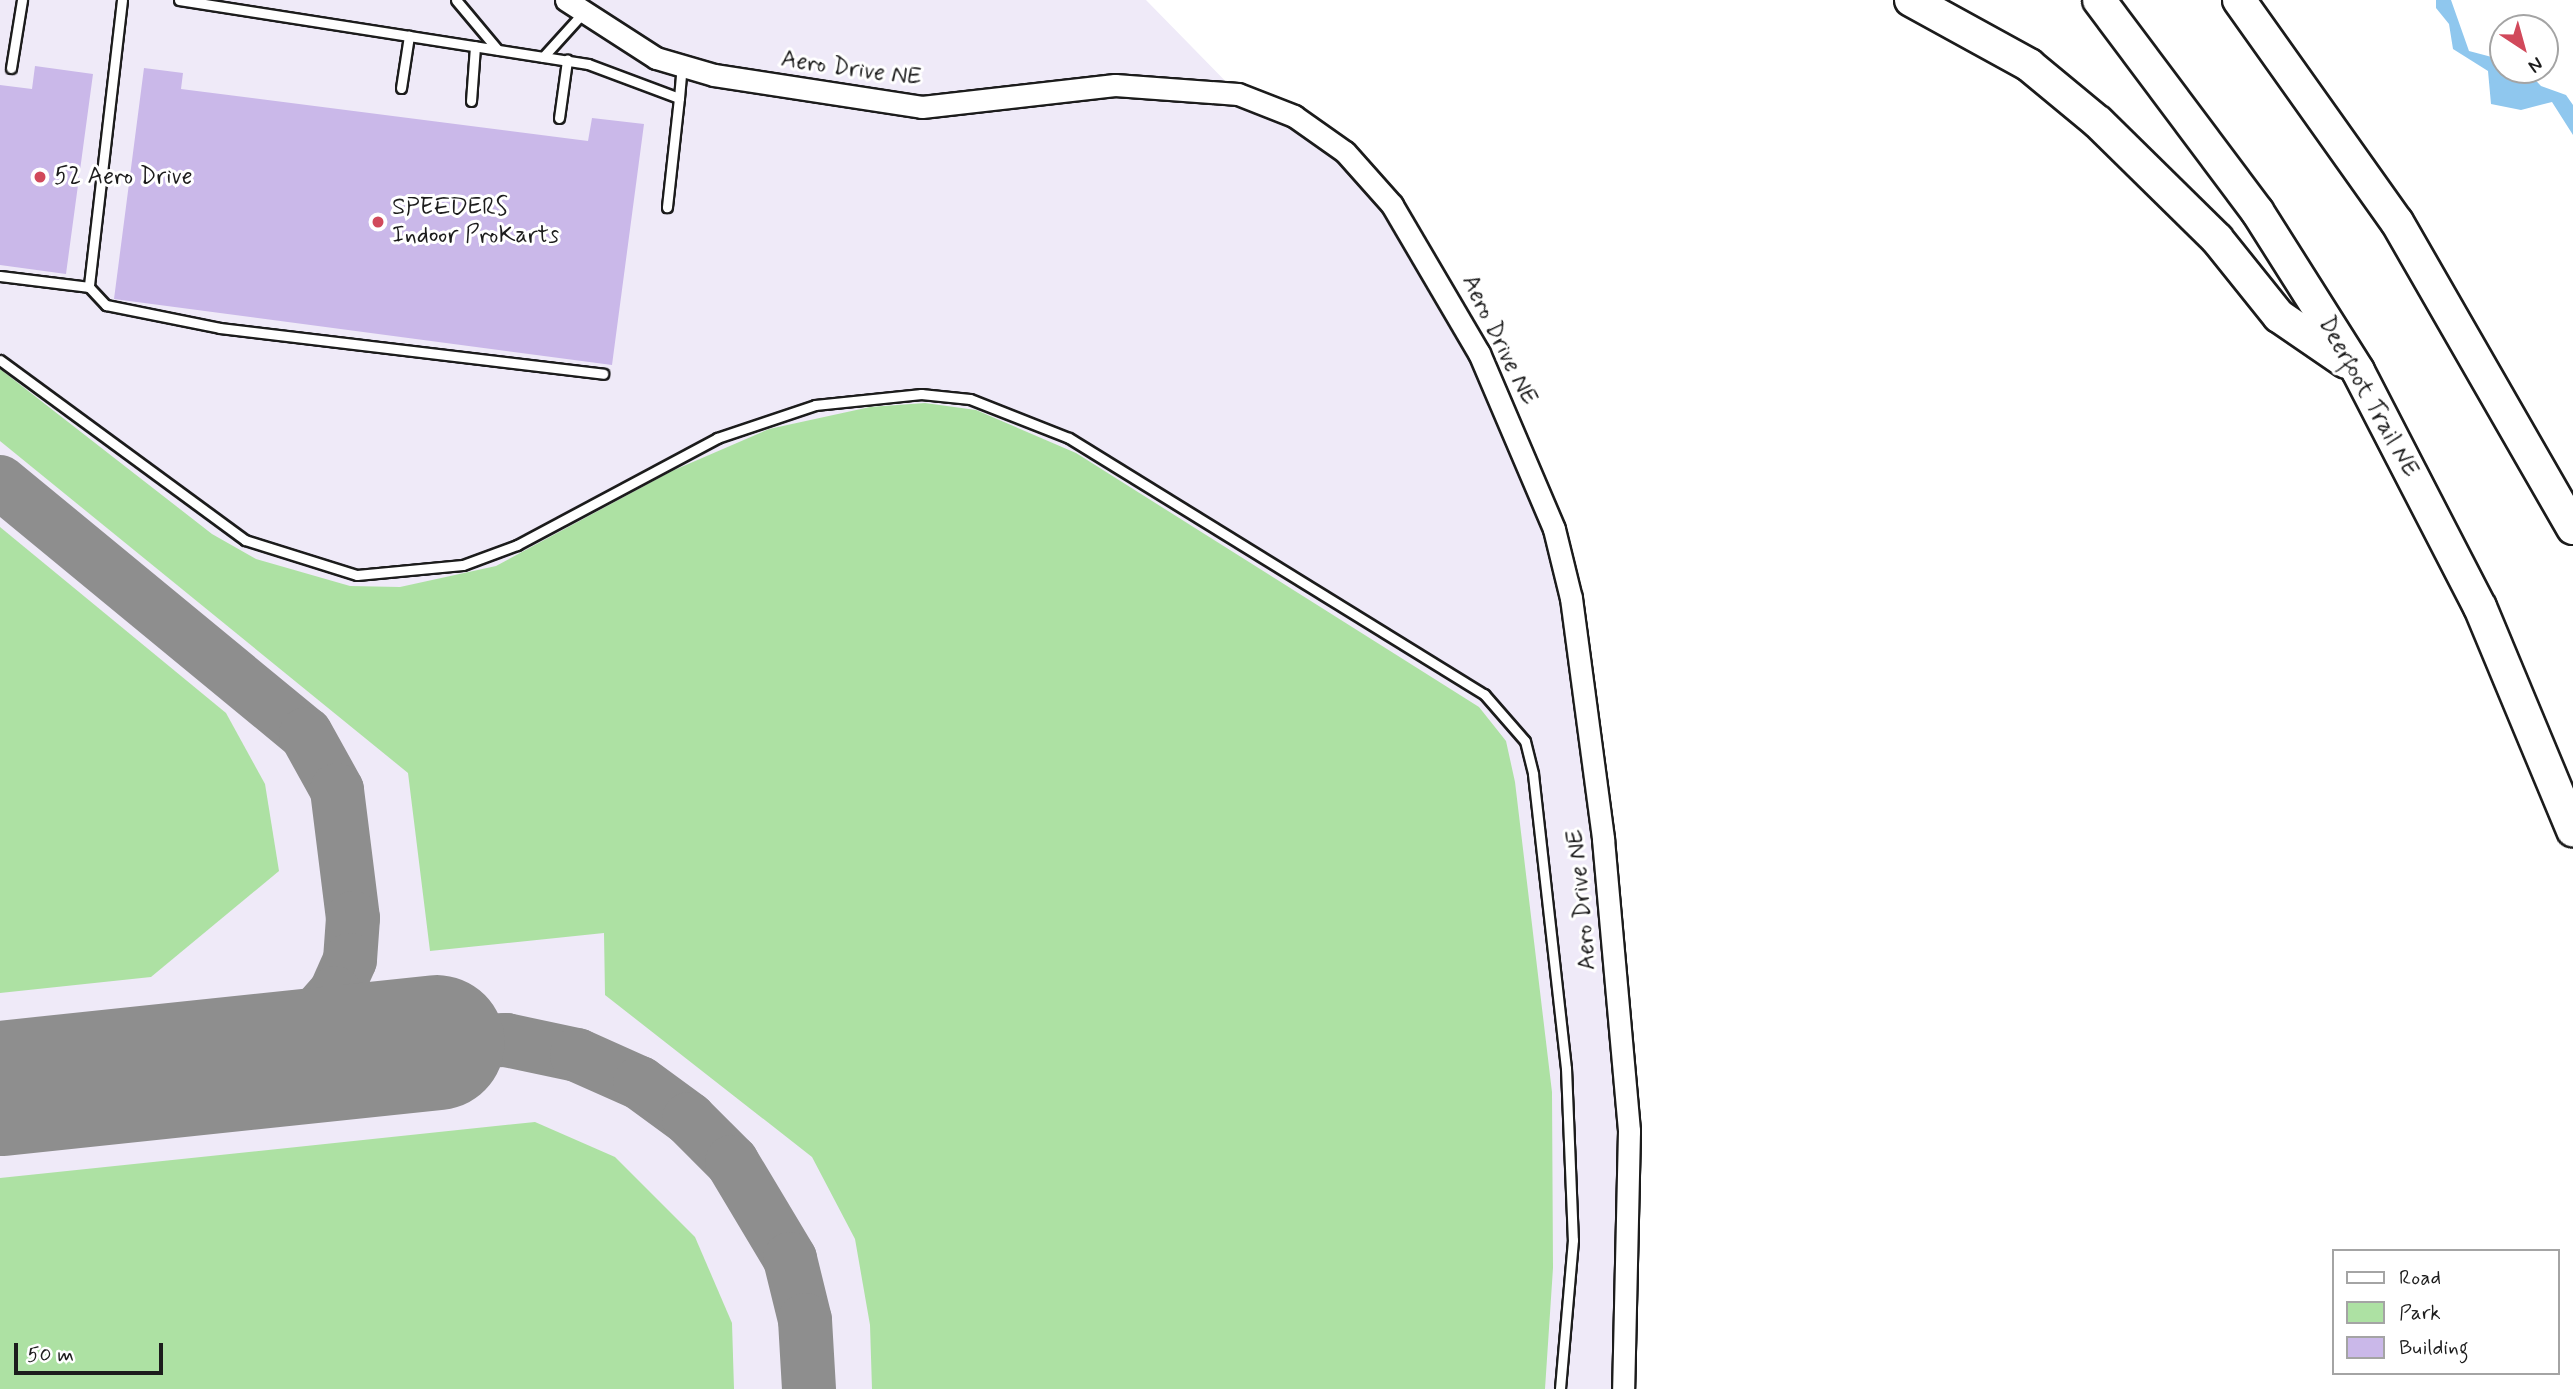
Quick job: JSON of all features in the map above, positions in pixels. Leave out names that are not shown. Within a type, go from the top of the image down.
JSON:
[{"type":"highway","points":[[1911,0],[2029,65],[2059,89],[2217,239],[2279,316],[2358,370]]},
{"type":"highway","name":"Deerfoot Trail NE","points":[[2099,0],[2257,211],[2358,370],[2480,607],[2573,831]]},
{"type":"highway","points":[[2239,0],[2397,222],[2573,528]]},
{"type":"street","name":"Aero Drive NE","points":[[566,0],[582,14],[646,53],[682,65],[922,107],[1115,85],[1238,94],[1294,116],[1345,152],[1392,205],[1479,353],[1554,529],[1571,598],[1603,839],[1629,1131],[1623,1389]]},
{"type":"lane","points":[[11,68],[22,0]]},
{"type":"lane","points":[[89,288],[122,0]]},
{"type":"lane","points":[[179,0],[207,2],[568,61],[679,97]]},
{"type":"lane","points":[[456,0],[498,50]]},
{"type":"lane","points":[[543,57],[582,14]]},
{"type":"lane","points":[[401,88],[409,36]]},
{"type":"lane","points":[[471,101],[475,46]]},
{"type":"lane","points":[[559,118],[568,61]]},
{"type":"lane","points":[[667,207],[682,65]]},
{"type":"lane","points":[[0,276],[89,288],[124,314],[603,374]]},
{"type":"lane","points":[[0,360],[245,540],[357,575],[411,575],[495,554],[718,438],[815,405],[920,394],[970,399],[1069,438],[1484,694],[1525,741],[1532,774],[1566,1068],[1573,1240],[1560,1389]]},
{"type":"shaded area","points":[[0,0],[1146,0],[1238,94],[1294,116],[1392,205],[1479,353],[1554,529],[1611,936],[1624,1389],[0,1389]]},
{"type":"green space","points":[[0,369],[212,534],[256,559],[350,586],[400,587],[496,566],[672,471],[769,429],[870,407],[925,403],[976,410],[1076,453],[1479,707],[1506,741],[1515,782],[1552,1092],[1553,1268],[1545,1389],[872,1389],[870,1325],[855,1239],[812,1157],[605,995],[604,933],[430,951],[408,773],[0,441]]},
{"type":"green space","points":[[0,527],[226,713],[265,784],[279,871],[151,977],[0,993]]},
{"type":"green space","points":[[535,1122],[615,1157],[695,1237],[732,1323],[734,1389],[0,1389],[0,1178]]},
{"type":"water","points":[[2436,0],[2451,0],[2469,51],[2489,56],[2489,82],[2488,71],[2453,49],[2449,24],[2436,8]]},
{"type":"water","points":[[2489,84],[2539,84],[2566,95],[2573,105],[2573,135],[2552,102],[2521,110],[2491,104]]},
{"type":"building","name":"52 Aero Drive","points":[[35,66],[93,74],[66,274],[0,265],[0,85],[32,89]]},
{"type":"building","name":"SPEEDERS Indoor ProKarts","points":[[144,68],[183,73],[181,89],[588,141],[592,118],[644,124],[612,365],[114,299]]},
{"type":"taxiway","points":[[0,482],[306,734],[337,790],[353,918],[350,960],[335,993],[307,1025],[219,1065]]},
{"type":"taxiway","points":[[437,1042],[506,1040],[577,1055],[640,1083],[689,1119],[732,1162],[790,1259],[805,1320],[809,1389]]},
{"type":"runway","points":[[0,1088],[437,1042]]},
{"type":"place","name":"52 Aero Drive","points":[[40,177]]},
{"type":"place","name":"SPEEDERS Indoor ProKarts","points":[[378,222]]}]
